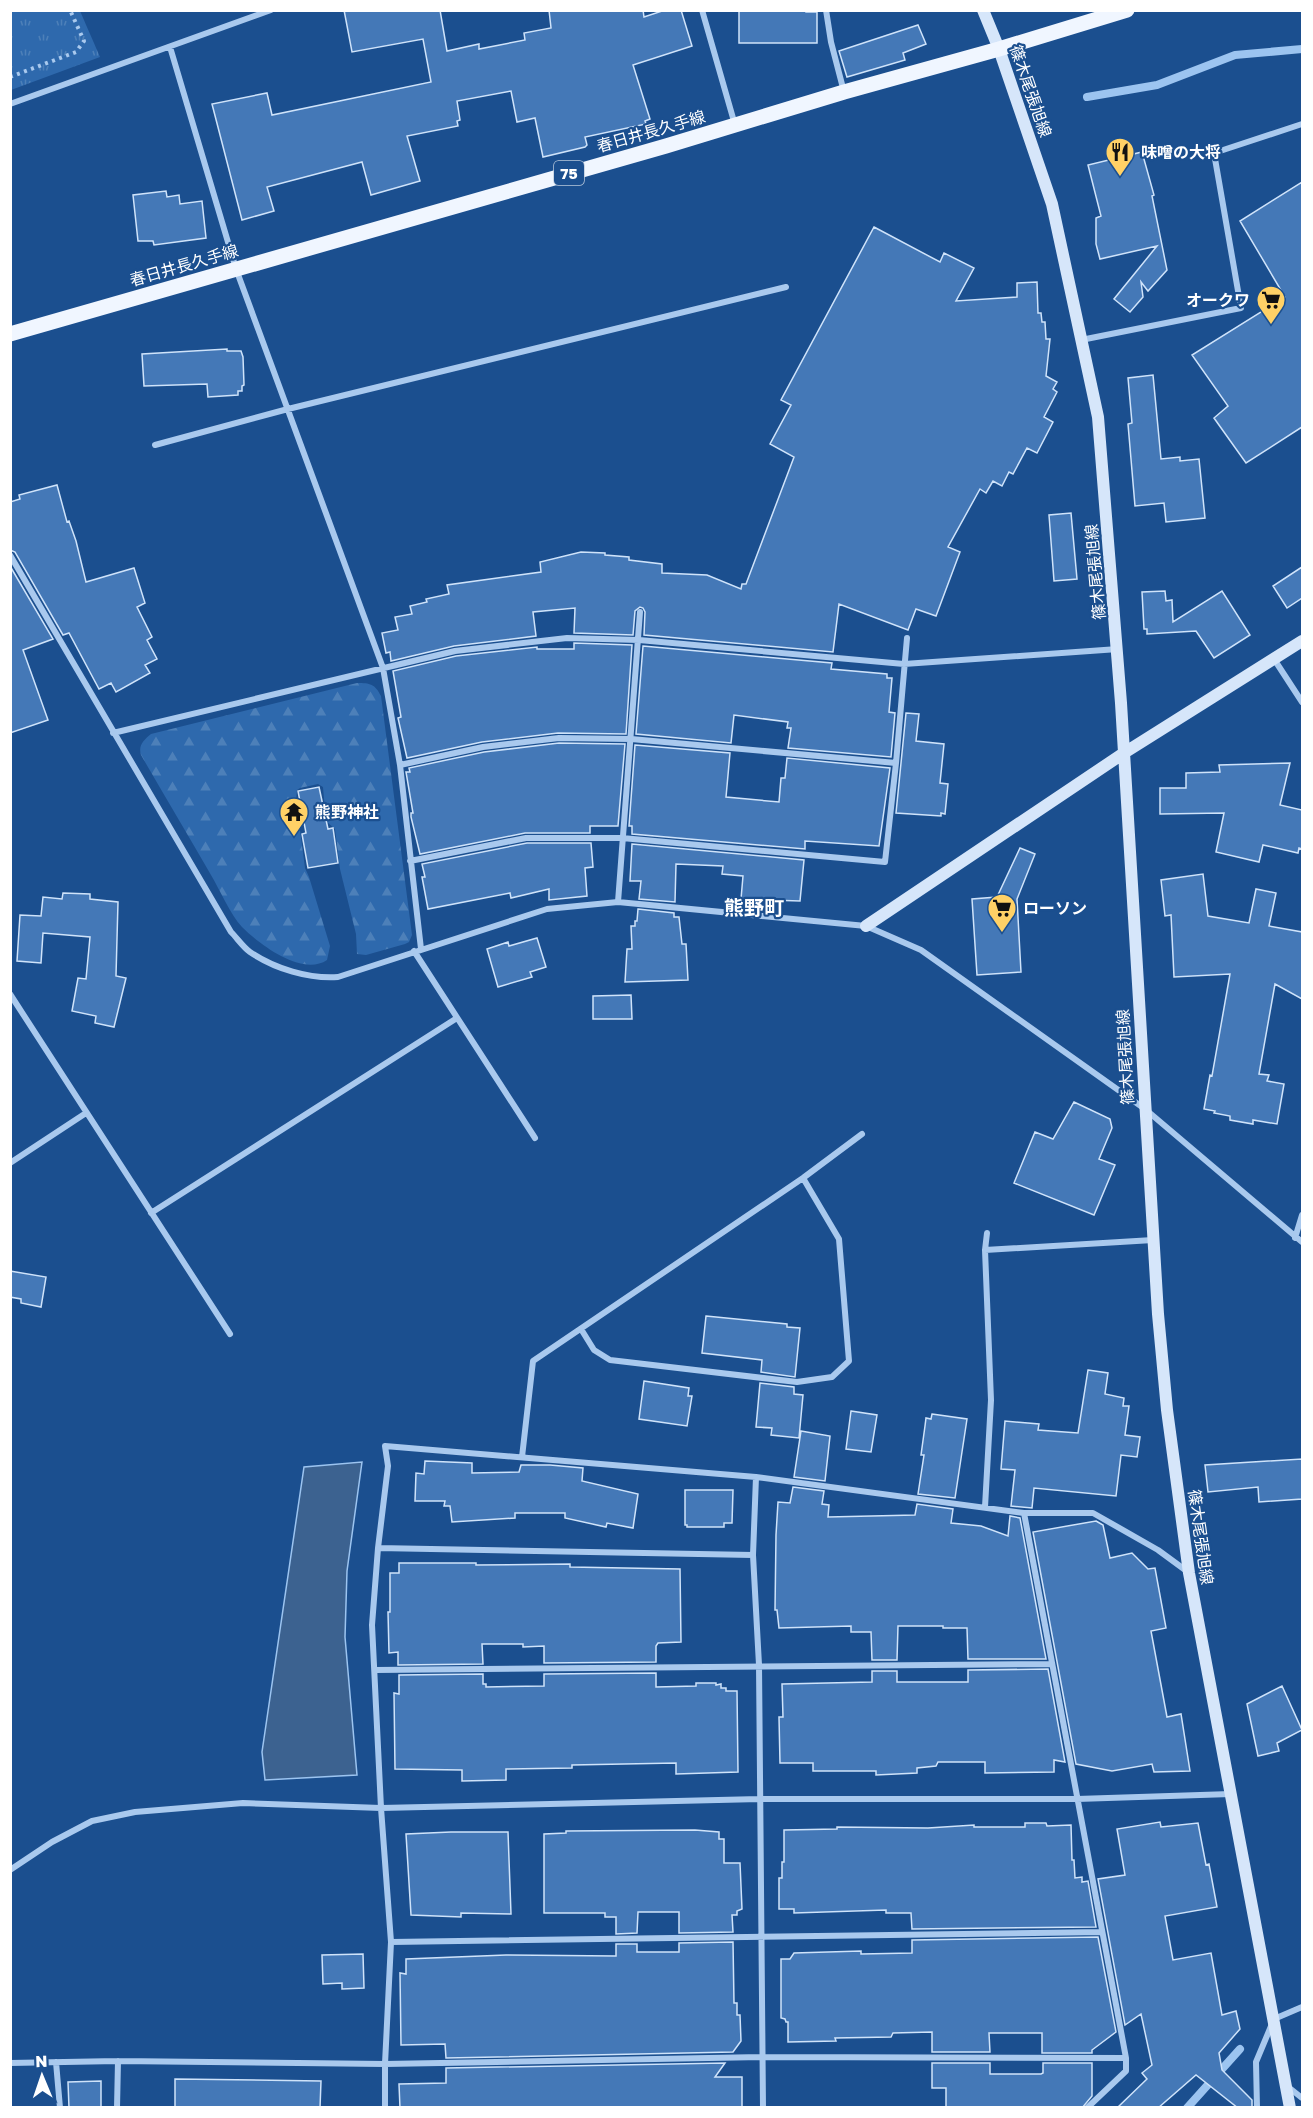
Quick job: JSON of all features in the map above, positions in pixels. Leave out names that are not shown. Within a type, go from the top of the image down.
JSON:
[{"type":"main road","name":"篠木尾張旭線","points":[[983,10],[999,49],[1052,204],[1098,417],[1118,649],[1153,1240],[1167,1410],[1189,1573],[1290,2108]]},
{"type":"main road","name":"春日井長久手線","points":[[10,334],[1127,10]]},
{"type":"main road","points":[[866,926],[1124,753],[1302,641]]},
{"type":"street","points":[[10,104],[271,10]]},
{"type":"street","points":[[702,10],[735,125]]},
{"type":"street","points":[[826,10],[831,42],[844,92]]},
{"type":"street","points":[[170,47],[236,269],[382,668],[400,765],[418,950],[457,1018],[535,1138]]},
{"type":"street","points":[[1081,340],[1241,308],[1214,153],[1302,124]]},
{"type":"street","points":[[156,445],[288,410],[786,287]]},
{"type":"street","points":[[10,555],[231,932],[249,951],[296,973],[319,978],[338,977],[547,909],[618,902],[866,926],[921,950],[1145,1109],[1302,1242]]},
{"type":"street","points":[[618,902],[640,612]]},
{"type":"street","points":[[113,733],[455,651],[567,638],[639,640],[904,664],[1118,649]]},
{"type":"street","points":[[410,861],[526,838],[622,838],[885,862],[907,638]]},
{"type":"street","points":[[1274,659],[1302,702]]},
{"type":"street","points":[[400,765],[483,747],[548,739],[631,739],[896,763]]},
{"type":"street","points":[[10,994],[230,1335]]},
{"type":"street","points":[[151,1213],[457,1018]]},
{"type":"street","points":[[10,1163],[86,1113]]},
{"type":"street","points":[[522,1457],[533,1361],[803,1178],[862,1134]]},
{"type":"street","points":[[581,1329],[594,1350],[610,1360],[797,1382],[831,1377],[849,1361],[839,1239],[803,1178]]},
{"type":"street","points":[[1295,1238],[1302,1215]]},
{"type":"street","points":[[985,1507],[991,1400],[985,1250],[987,1233]]},
{"type":"street","points":[[985,1250],[1153,1240]]},
{"type":"street","points":[[385,2108],[391,1942],[381,1808],[372,1624],[388,1466],[385,1446],[756,1477],[1024,1513],[1093,1513],[1158,1550],[1189,1573]]},
{"type":"street","points":[[756,1477],[753,1555],[759,1665],[763,2108]]},
{"type":"street","points":[[1024,1513],[1126,2058],[1126,2071],[1087,2108]]},
{"type":"street","points":[[378,1548],[753,1555]]},
{"type":"street","points":[[375,1670],[1051,1664]]},
{"type":"street","points":[[10,1870],[52,1842],[92,1821],[135,1812],[243,1803],[381,1808],[760,1799],[1077,1799],[1231,1794]]},
{"type":"street","points":[[391,1942],[1102,1932]]},
{"type":"street","points":[[1257,2108],[1256,2062],[1274,2019],[1302,2007]]},
{"type":"street","points":[[10,2063],[118,2061],[385,2064],[762,2057],[1126,2058]]},
{"type":"street","points":[[117,2108],[118,2061]]},
{"type":"street","points":[[56,2062],[60,2108]]},
{"type":"street","points":[[1287,2085],[1302,2098]]},
{"type":"path","points":[[10,77],[76,52],[84,41],[70,10]]},
{"type":"green space","points":[[11,10],[80,11],[100,57],[11,90]]},
{"type":"green space","name":"熊野神社","points":[[357,683],[372,685],[381,696],[412,935],[409,942],[405,944],[366,955],[357,954],[356,934],[340,869],[335,829],[326,821],[323,787],[318,784],[300,788],[297,790],[296,800],[305,868],[330,946],[327,960],[317,964],[294,962],[270,949],[238,922],[141,755],[140,748],[151,734]]},
{"type":"shaded area","points":[[362,1462],[347,1571],[345,1637],[357,1775],[265,1780],[262,1752],[304,1467]]},
{"type":"building","points":[[344,10],[440,10],[447,51],[479,44],[479,49],[525,40],[524,33],[551,28],[549,10],[643,10],[644,17],[665,10],[681,10],[692,46],[633,65],[650,119],[645,121],[646,124],[585,137],[587,145],[585,147],[543,157],[535,118],[517,122],[511,91],[457,101],[460,120],[457,121],[458,126],[407,136],[420,181],[371,195],[362,162],[267,187],[274,211],[242,220],[212,104],[267,93],[272,115],[431,82],[423,39],[352,52]]},
{"type":"building","points":[[739,10],[817,12],[817,43],[739,43]]},
{"type":"building","points":[[918,25],[926,44],[903,53],[905,60],[847,77],[839,51]]},
{"type":"building","points":[[1142,152],[1154,195],[1152,196],[1167,270],[1148,291],[1141,282],[1143,297],[1130,312],[1114,299],[1157,246],[1100,259],[1096,244],[1096,218],[1101,216],[1088,165]]},
{"type":"building","name":"オークワ","points":[[1302,182],[1302,427],[1246,463],[1214,418],[1228,406],[1192,355],[1285,297],[1240,221]]},
{"type":"building","points":[[166,191],[167,197],[179,195],[180,204],[202,201],[206,238],[154,245],[153,241],[138,241],[133,195]]},
{"type":"building","points":[[874,227],[940,262],[944,253],[974,268],[956,301],[1017,297],[1017,283],[1037,282],[1038,313],[1041,313],[1042,322],[1045,322],[1046,339],[1050,339],[1046,376],[1057,382],[1053,389],[1057,392],[1044,417],[1053,422],[1037,453],[1027,448],[1013,474],[1009,472],[1002,486],[993,481],[986,493],[980,489],[948,547],[960,552],[936,616],[916,609],[908,630],[839,604],[833,652],[644,635],[645,612],[640,607],[635,611],[633,635],[574,633],[575,608],[533,612],[536,636],[454,646],[391,661],[390,652],[386,653],[382,633],[398,630],[395,617],[412,614],[410,606],[427,602],[426,599],[449,594],[447,585],[541,572],[540,562],[581,552],[605,553],[605,555],[629,557],[629,560],[662,564],[662,573],[707,575],[741,589],[742,584],[746,584],[794,457],[770,444],[791,405],[781,400]]},
{"type":"building","points":[[227,349],[227,351],[241,351],[243,357],[244,385],[242,391],[238,391],[238,395],[208,397],[207,384],[144,386],[142,354]]},
{"type":"building","points":[[1153,375],[1161,459],[1180,457],[1180,461],[1199,459],[1205,518],[1166,522],[1164,503],[1135,506],[1128,424],[1132,423],[1128,378]]},
{"type":"building","points":[[57,485],[67,522],[69,521],[76,541],[86,582],[134,568],[145,603],[137,607],[152,637],[147,640],[157,659],[145,665],[150,673],[116,692],[111,683],[99,689],[69,633],[63,635],[15,552],[10,550],[10,502],[20,499],[19,495]]},
{"type":"building","points":[[1071,513],[1077,579],[1054,581],[1049,515]]},
{"type":"building","points":[[10,566],[53,639],[23,650],[48,720],[10,733]]},
{"type":"building","points":[[1302,567],[1302,598],[1287,608],[1273,586]]},
{"type":"building","points":[[1165,591],[1166,601],[1172,600],[1173,622],[1222,591],[1250,635],[1214,658],[1196,631],[1147,634],[1147,629],[1144,629],[1142,592]]},
{"type":"building","points":[[574,643],[632,645],[626,734],[558,733],[482,742],[407,758],[398,718],[401,717],[393,671],[456,656],[537,647],[537,649],[574,649]]},
{"type":"building","points":[[643,646],[832,663],[831,669],[887,674],[887,678],[892,678],[889,712],[895,713],[891,757],[788,748],[791,728],[787,728],[788,722],[734,715],[731,743],[636,734]]},
{"type":"building","points":[[906,713],[919,714],[916,741],[944,744],[940,783],[948,784],[945,814],[941,813],[941,816],[896,813]]},
{"type":"building","points":[[559,743],[625,744],[618,826],[590,826],[590,833],[525,833],[420,854],[411,817],[413,813],[406,772],[410,772],[409,768],[484,752]]},
{"type":"building","points":[[635,745],[730,753],[726,797],[779,802],[781,778],[785,778],[787,758],[890,768],[879,846],[805,841],[805,849],[632,834],[632,826],[629,826]]},
{"type":"building","points":[[1290,763],[1280,805],[1302,810],[1302,849],[1299,848],[1298,853],[1263,845],[1259,862],[1216,852],[1224,813],[1160,814],[1160,788],[1186,788],[1186,773],[1220,772],[1219,765]]},
{"type":"building","points":[[319,787],[328,829],[333,828],[338,863],[308,868],[302,834],[306,833],[298,791]]},
{"type":"building","points":[[527,843],[591,843],[593,867],[585,868],[587,896],[549,900],[549,889],[511,898],[510,893],[428,909],[422,864]]},
{"type":"building","points":[[632,844],[804,860],[800,901],[741,899],[743,876],[722,874],[723,866],[676,864],[675,902],[639,899],[641,881],[630,881]]},
{"type":"building","points":[[1020,848],[1035,854],[1017,899],[1021,972],[977,975],[972,899],[997,897]]},
{"type":"building","points":[[1203,874],[1208,916],[1249,923],[1256,889],[1276,893],[1269,926],[1302,932],[1302,999],[1275,984],[1259,1074],[1269,1075],[1267,1081],[1284,1084],[1277,1124],[1253,1120],[1253,1124],[1230,1120],[1230,1116],[1204,1109],[1230,974],[1174,977],[1171,915],[1165,916],[1161,880]]},
{"type":"building","points":[[63,893],[90,894],[90,899],[118,902],[116,976],[126,978],[114,1027],[95,1023],[96,1016],[72,1011],[78,978],[86,979],[90,937],[43,933],[41,963],[17,961],[20,915],[41,916],[43,897],[62,899]]},
{"type":"building","points":[[638,909],[674,913],[674,917],[679,917],[682,944],[686,944],[688,980],[625,982],[627,949],[632,949],[631,926],[635,926]]},
{"type":"building","points":[[537,938],[546,967],[530,972],[532,977],[498,987],[487,949],[508,942],[509,946]]},
{"type":"building","points":[[631,995],[632,1019],[593,1019],[593,996]]},
{"type":"building","points":[[1074,1102],[1110,1119],[1112,1128],[1099,1159],[1115,1165],[1094,1215],[1014,1183],[1035,1132],[1053,1139]]},
{"type":"building","points":[[10,1271],[46,1277],[41,1307],[21,1303],[21,1299],[10,1297]]},
{"type":"building","points":[[706,1316],[787,1324],[787,1327],[800,1328],[795,1377],[761,1372],[762,1360],[702,1353]]},
{"type":"building","points":[[1088,1370],[1108,1373],[1105,1394],[1124,1398],[1123,1406],[1129,1406],[1125,1435],[1140,1437],[1137,1457],[1121,1455],[1116,1496],[1034,1488],[1032,1508],[1011,1506],[1015,1470],[1001,1469],[1005,1421],[1039,1424],[1038,1430],[1078,1433]]},
{"type":"building","points":[[644,1381],[689,1388],[688,1396],[692,1396],[687,1426],[639,1419]]},
{"type":"building","points":[[760,1383],[794,1387],[794,1394],[803,1395],[799,1438],[771,1435],[772,1428],[756,1427]]},
{"type":"building","points":[[851,1411],[877,1415],[871,1452],[846,1449]]},
{"type":"building","points":[[932,1414],[967,1419],[955,1498],[918,1494],[924,1455],[921,1455],[926,1418],[931,1419]]},
{"type":"building","points":[[801,1431],[830,1436],[825,1481],[794,1477]]},
{"type":"building","points":[[1302,1459],[1302,1499],[1259,1502],[1258,1487],[1208,1492],[1205,1465]]},
{"type":"building","points":[[425,1461],[472,1463],[472,1473],[519,1472],[521,1465],[583,1468],[582,1481],[638,1494],[633,1528],[607,1523],[606,1527],[565,1518],[565,1513],[515,1513],[515,1518],[452,1522],[450,1506],[444,1506],[445,1501],[415,1501],[416,1473],[424,1474]]},
{"type":"building","points":[[793,1487],[824,1491],[822,1504],[829,1505],[828,1517],[915,1515],[917,1504],[953,1509],[951,1523],[981,1526],[1008,1536],[1010,1516],[1020,1518],[1046,1659],[968,1659],[967,1628],[898,1626],[897,1660],[872,1660],[871,1632],[851,1632],[851,1626],[779,1628],[777,1610],[775,1610],[778,1502],[790,1503]]},
{"type":"building","points":[[685,1490],[733,1490],[732,1523],[724,1523],[724,1527],[687,1527],[685,1525]]},
{"type":"building","points":[[1096,1521],[1103,1525],[1110,1558],[1132,1553],[1148,1569],[1155,1568],[1166,1628],[1151,1631],[1167,1717],[1181,1714],[1190,1771],[1154,1772],[1152,1764],[1112,1771],[1076,1764],[1033,1532]]},
{"type":"building","points":[[399,1563],[570,1564],[570,1567],[680,1569],[681,1642],[658,1643],[656,1662],[544,1663],[544,1646],[482,1644],[483,1664],[398,1665],[398,1652],[389,1653],[388,1612],[390,1612],[390,1573],[399,1573]]},
{"type":"building","points":[[1048,1669],[1065,1762],[1054,1760],[1054,1772],[985,1773],[985,1762],[938,1762],[936,1766],[917,1768],[917,1773],[876,1775],[876,1771],[813,1771],[813,1763],[780,1763],[779,1717],[783,1717],[782,1684],[872,1682],[872,1671],[897,1671],[897,1682],[968,1682],[968,1670]]},
{"type":"building","points":[[656,1673],[656,1687],[716,1683],[716,1685],[721,1684],[721,1688],[726,1688],[726,1691],[737,1691],[738,1772],[676,1774],[676,1763],[572,1765],[572,1768],[506,1769],[506,1780],[462,1781],[462,1770],[395,1769],[394,1693],[399,1694],[399,1675],[483,1674],[483,1684],[486,1684],[486,1687],[544,1686],[544,1674]]},
{"type":"building","points":[[1282,1686],[1302,1730],[1277,1743],[1279,1751],[1258,1756],[1247,1704]]},
{"type":"building","points":[[1160,1822],[1161,1827],[1198,1823],[1217,1907],[1165,1916],[1173,1960],[1211,1953],[1222,2015],[1236,2011],[1240,2029],[1219,2053],[1222,2070],[1252,2100],[1252,2108],[1238,2108],[1196,2075],[1158,2108],[1117,2108],[1147,2079],[1142,2073],[1152,2065],[1141,2014],[1125,2025],[1098,1879],[1125,1875],[1117,1829]]},
{"type":"building","points":[[1025,1823],[1046,1823],[1047,1826],[1071,1825],[1075,1878],[1082,1877],[1082,1882],[1088,1881],[1096,1927],[912,1929],[911,1913],[886,1913],[886,1910],[794,1913],[794,1909],[779,1909],[779,1878],[782,1878],[782,1862],[784,1862],[784,1830],[974,1825],[974,1827],[1025,1827]]},
{"type":"building","points":[[695,1830],[719,1832],[719,1839],[724,1839],[724,1863],[740,1863],[742,1909],[737,1911],[737,1915],[732,1915],[733,1932],[679,1933],[679,1912],[638,1912],[637,1933],[616,1934],[616,1917],[605,1917],[605,1913],[544,1913],[544,1834],[566,1833],[566,1831]]},
{"type":"building","points":[[508,1832],[511,1914],[461,1913],[461,1917],[411,1915],[406,1834]]},
{"type":"building","points":[[1098,1937],[1116,2032],[1092,2050],[1092,2053],[1042,2053],[1042,2033],[989,2033],[990,2052],[932,2052],[932,2032],[893,2033],[891,2037],[835,2038],[836,2041],[788,2042],[788,2022],[781,2018],[781,1959],[790,1959],[794,1953],[861,1951],[861,1954],[912,1953],[912,1940]]},
{"type":"building","points":[[733,1942],[734,2003],[737,2003],[737,2015],[740,2015],[741,2041],[733,2052],[446,2058],[445,2044],[401,2045],[400,1973],[406,1974],[406,1959],[506,1955],[616,1956],[616,1944],[637,1944],[637,1952],[679,1952],[679,1943]]},
{"type":"building","points":[[363,1954],[364,1988],[342,1989],[342,1983],[323,1984],[322,1955]]},
{"type":"building","points":[[725,2063],[715,2077],[742,2077],[742,2108],[400,2108],[399,2084],[446,2083],[446,2068]]},
{"type":"building","points":[[932,2063],[990,2063],[990,2074],[1041,2074],[1043,2063],[1092,2063],[1092,2096],[1082,2108],[946,2108],[946,2088],[932,2088]]},
{"type":"building","points":[[175,2079],[321,2081],[320,2108],[175,2108]]},
{"type":"building","points":[[101,2081],[101,2108],[69,2108],[68,2082]]},
{"type":"waterway","points":[[1087,97],[1157,85],[1235,55],[1302,49]]},
{"type":"waterway","points":[[1187,2108],[1240,2049]]},
{"type":"place","name":"味噌の大将","points":[[1120,178]]},
{"type":"place","name":"オークワ","points":[[1271,326]]},
{"type":"place","name":"熊野神社","points":[[294,838]]},
{"type":"place","name":"ローソン","points":[[1002,934]]},
{"type":"district","name":"熊野町","points":[[754,907]]}]
